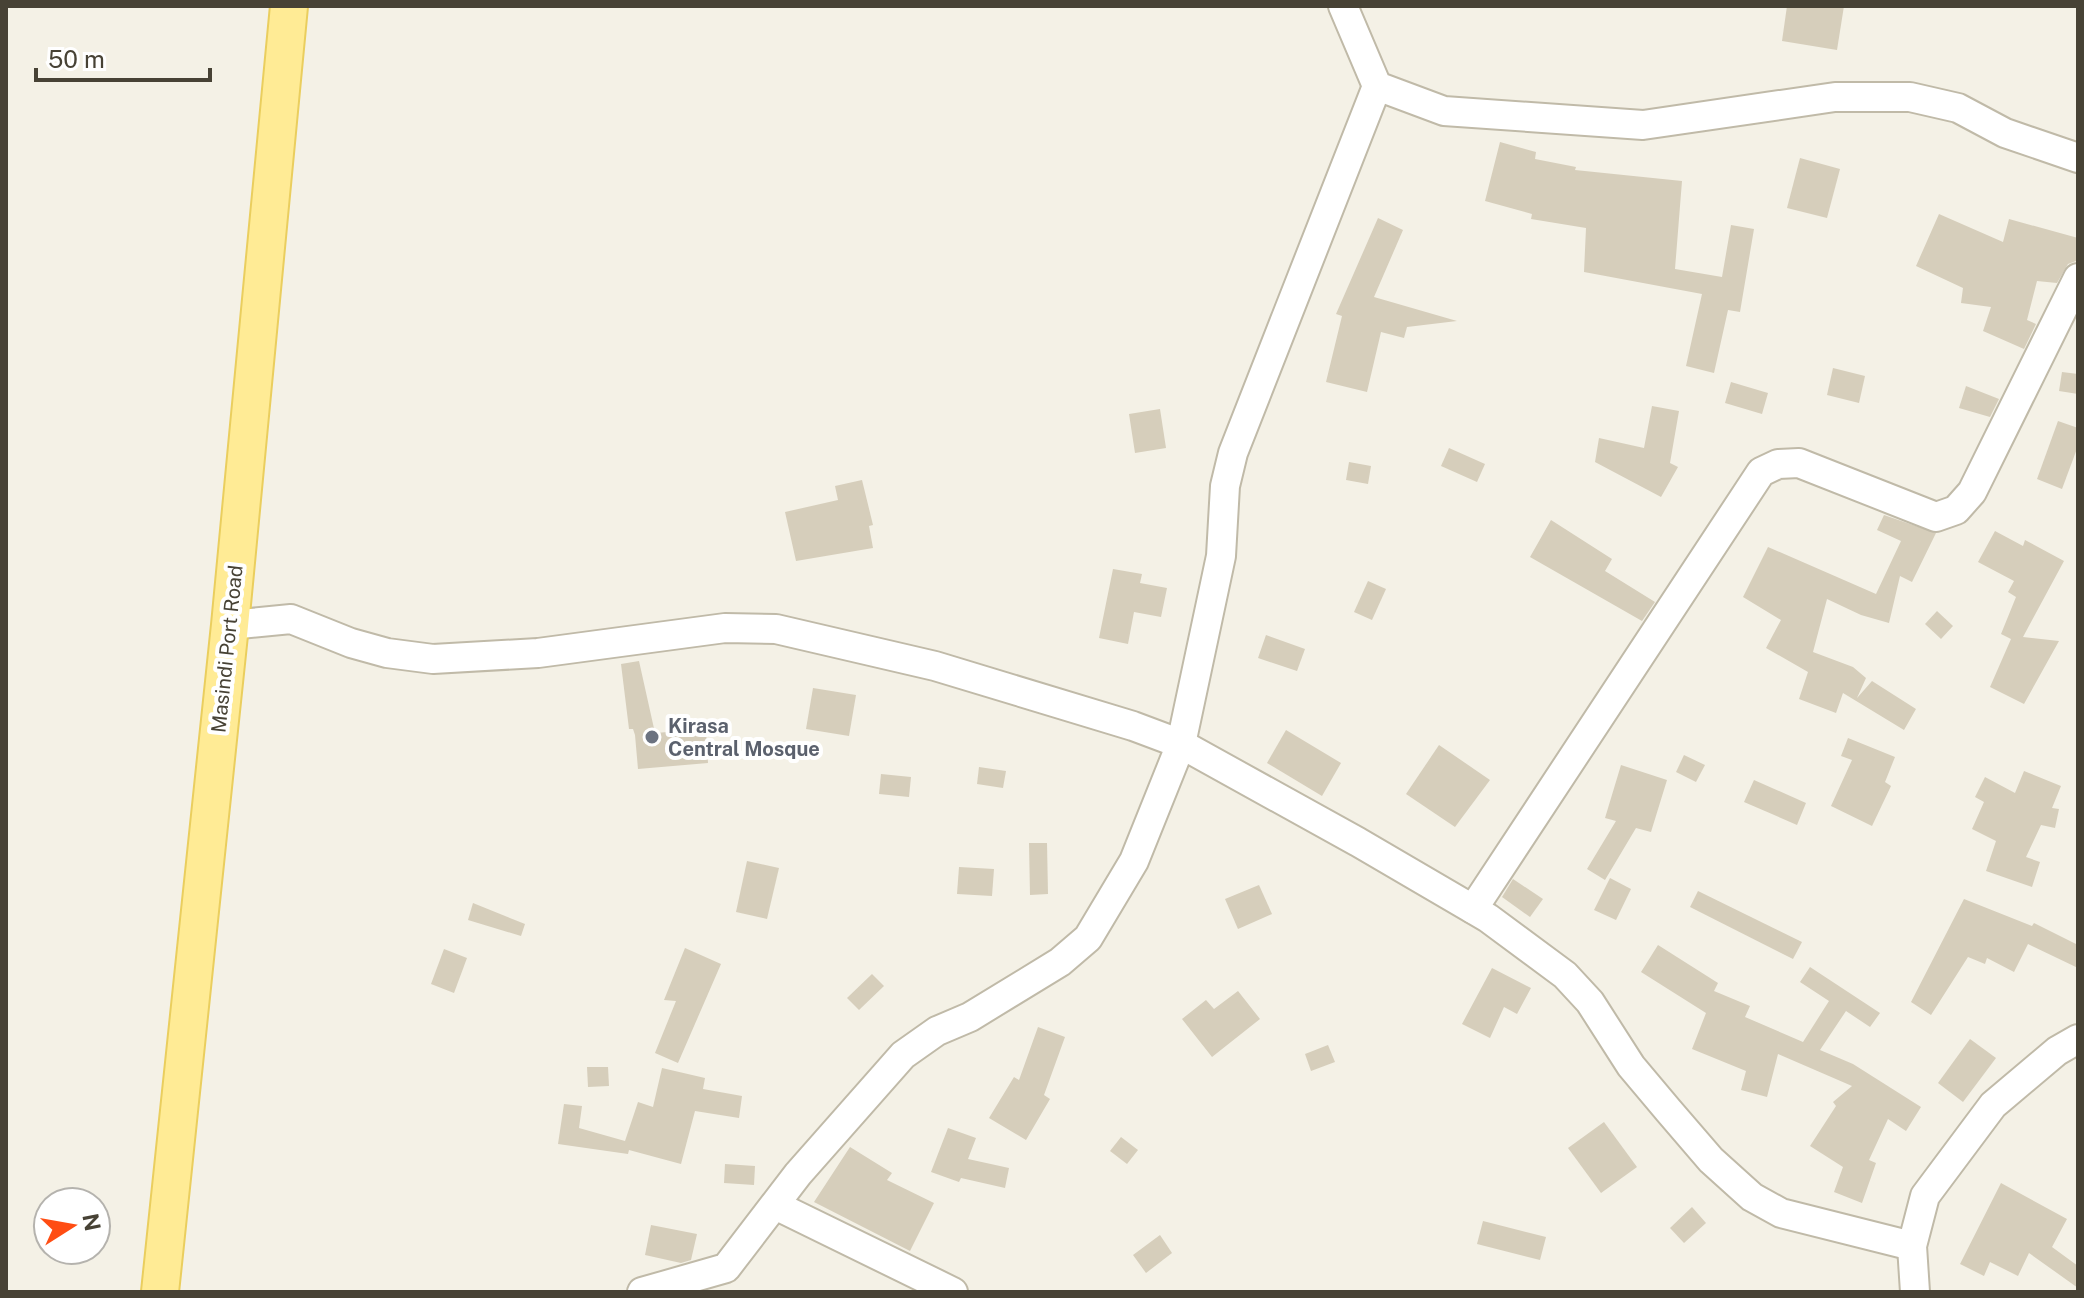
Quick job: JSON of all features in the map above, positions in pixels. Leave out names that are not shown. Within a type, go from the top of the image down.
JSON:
[{"type":"main road","name":"Masindi Port Road","points":[[160,1292],[230,625],[289,6]]},
{"type":"street","points":[[642,1292],[726,1268],[775,1205],[903,1055],[937,1031],[970,1017],[1060,962],[1088,938],[1134,861],[1181,744],[1221,556],[1225,486],[1233,453],[1377,86],[1343,6]]},
{"type":"street","points":[[1377,86],[1444,111],[1643,125],[1835,97],[1910,97],[1958,108],[2005,133],[2078,158]]},
{"type":"street","points":[[1473,909],[1761,472],[1778,464],[1799,463],[1936,517],[1956,510],[1972,492],[2078,278]]},
{"type":"street","points":[[230,625],[291,619],[351,643],[387,653],[433,659],[538,653],[725,628],[776,629],[935,666],[1084,709],[1181,744],[1473,909],[1574,984],[1597,1010],[1650,1088],[1711,1160],[1752,1197],[1781,1213],[1912,1246]]},
{"type":"street","points":[[1915,1292],[1912,1246],[1925,1196],[1993,1105],[2057,1051],[2078,1039]]},
{"type":"street","points":[[775,1205],[953,1292]]},
{"type":"building","points":[[1787,6],[1844,6],[1837,50],[1782,41]]},
{"type":"building","points":[[1500,142],[1536,152],[1535,159],[1576,167],[1575,170],[1682,181],[1675,269],[1722,277],[1731,225],[1754,229],[1740,312],[1728,310],[1714,373],[1686,366],[1702,294],[1584,272],[1586,228],[1531,219],[1532,214],[1485,201]]},
{"type":"building","points":[[1800,158],[1840,169],[1827,218],[1787,208]]},
{"type":"building","points":[[1939,214],[2003,242],[2009,219],[2078,238],[2076,261],[2068,264],[2057,283],[2037,281],[2027,320],[2036,324],[2024,349],[1983,331],[1991,307],[1961,303],[1963,288],[1916,266]]},
{"type":"building","points":[[1378,218],[1403,230],[1374,297],[1457,321],[1407,327],[1404,338],[1381,332],[1367,392],[1326,382],[1342,316],[1336,314]]},
{"type":"building","points":[[1833,368],[1865,376],[1859,403],[1827,395]]},
{"type":"building","points":[[2062,372],[2078,374],[2078,394],[2059,391]]},
{"type":"building","points":[[1731,382],[1768,393],[1762,414],[1725,403]]},
{"type":"building","points":[[1966,386],[1999,399],[1990,417],[1959,408]]},
{"type":"building","points":[[1652,406],[1679,411],[1670,463],[1678,467],[1661,497],[1595,462],[1599,438],[1644,448]]},
{"type":"building","points":[[1160,409],[1166,448],[1135,453],[1129,414]]},
{"type":"building","points":[[2058,421],[2078,428],[2078,446],[2062,489],[2037,479]]},
{"type":"building","points":[[1449,448],[1485,464],[1477,482],[1441,466]]},
{"type":"building","points":[[1349,462],[1371,466],[1368,484],[1346,480]]},
{"type":"building","points":[[862,480],[873,525],[869,526],[873,548],[796,561],[785,512],[838,500],[835,486]]},
{"type":"building","points":[[1884,515],[1936,533],[1912,582],[1900,576],[1889,623],[1861,615],[1827,599],[1813,652],[1853,667],[1866,678],[1857,698],[1872,681],[1916,709],[1904,730],[1843,693],[1836,713],[1799,699],[1808,672],[1766,648],[1781,620],[1743,597],[1768,547],[1876,594],[1901,541],[1877,530]]},
{"type":"building","points":[[1551,520],[1612,559],[1605,571],[1655,602],[1642,621],[1530,557]]},
{"type":"building","points":[[1995,531],[2023,546],[2025,540],[2064,561],[2023,637],[2059,641],[2024,704],[1990,687],[2011,639],[2001,634],[2016,597],[2008,592],[2014,581],[1978,562]]},
{"type":"building","points":[[1113,569],[1142,574],[1140,583],[1167,588],[1161,617],[1134,612],[1128,644],[1099,638]]},
{"type":"building","points":[[1368,581],[1386,589],[1372,620],[1354,612]]},
{"type":"building","points":[[1937,611],[1953,626],[1941,639],[1925,624]]},
{"type":"building","points":[[1266,635],[1305,649],[1297,671],[1258,658]]},
{"type":"building","points":[[639,661],[655,733],[706,729],[708,763],[638,769],[635,735],[633,729],[629,729],[621,664]]},
{"type":"building","points":[[813,688],[856,695],[849,736],[806,729]]},
{"type":"building","points":[[1286,730],[1341,763],[1322,796],[1267,763]]},
{"type":"building","points":[[1848,738],[1895,757],[1885,782],[1891,786],[1872,826],[1831,806],[1852,760],[1841,756]]},
{"type":"building","points":[[1439,745],[1490,780],[1455,827],[1406,794]]},
{"type":"building","points":[[1684,755],[1705,765],[1696,782],[1676,772]]},
{"type":"building","points":[[1621,765],[1667,780],[1651,832],[1636,828],[1605,880],[1587,869],[1616,821],[1605,818]]},
{"type":"building","points":[[979,767],[1006,771],[1003,788],[977,784]]},
{"type":"building","points":[[2024,771],[2061,786],[2052,808],[2059,809],[2055,828],[2041,825],[2026,857],[2040,862],[2032,887],[1986,871],[1996,841],[1972,829],[1984,802],[1975,797],[1985,777],[2015,793]]},
{"type":"building","points":[[881,774],[911,777],[909,797],[879,794]]},
{"type":"building","points":[[1754,780],[1806,803],[1797,825],[1744,802]]},
{"type":"building","points":[[1029,843],[1047,843],[1048,894],[1030,895]]},
{"type":"building","points":[[747,861],[779,868],[767,919],[736,912]]},
{"type":"building","points":[[959,867],[994,869],[992,896],[957,894]]},
{"type":"building","points":[[1610,878],[1631,889],[1616,920],[1594,910]]},
{"type":"building","points":[[1513,879],[1543,899],[1530,917],[1502,897]]},
{"type":"building","points":[[1259,885],[1272,914],[1238,929],[1225,899]]},
{"type":"building","points":[[1698,891],[1802,942],[1793,959],[1690,907]]},
{"type":"building","points":[[1964,899],[2032,926],[2034,923],[2078,945],[2078,968],[2028,944],[2014,972],[1987,958],[1985,964],[1968,957],[1931,1015],[1911,1002]]},
{"type":"building","points":[[473,903],[525,924],[521,936],[468,920]]},
{"type":"building","points":[[1658,945],[1718,983],[1714,991],[1750,1006],[1745,1017],[1803,1042],[1829,1001],[1800,982],[1810,967],[1880,1013],[1870,1027],[1846,1011],[1820,1050],[1853,1064],[1921,1107],[1906,1131],[1888,1119],[1869,1160],[1876,1163],[1862,1203],[1834,1192],[1843,1167],[1810,1146],[1836,1106],[1833,1102],[1852,1086],[1778,1054],[1767,1097],[1741,1090],[1746,1071],[1692,1049],[1706,1013],[1641,972]]},
{"type":"building","points":[[685,948],[721,964],[678,1063],[655,1053],[676,1001],[664,1000]]},
{"type":"building","points":[[444,949],[467,958],[454,993],[431,984]]},
{"type":"building","points":[[1492,968],[1531,988],[1517,1014],[1504,1007],[1490,1038],[1462,1024]]},
{"type":"building","points":[[872,974],[884,986],[859,1010],[847,998]]},
{"type":"building","points":[[1238,991],[1260,1019],[1212,1057],[1182,1019],[1206,1000],[1214,1009]]},
{"type":"building","points":[[1038,1027],[1065,1037],[1044,1095],[1050,1099],[1026,1140],[989,1118],[1014,1077],[1019,1080]]},
{"type":"building","points":[[1970,1039],[1996,1058],[1963,1102],[1938,1083]]},
{"type":"building","points":[[1328,1045],[1335,1062],[1311,1071],[1305,1054]]},
{"type":"building","points":[[587,1067],[608,1067],[609,1086],[588,1087]]},
{"type":"building","points":[[662,1068],[705,1078],[703,1089],[742,1096],[739,1118],[695,1111],[681,1164],[629,1150],[628,1154],[558,1144],[564,1104],[582,1106],[579,1128],[625,1141],[638,1102],[653,1107]]},
{"type":"building","points":[[1604,1122],[1637,1167],[1601,1193],[1568,1148]]},
{"type":"building","points":[[948,1128],[976,1138],[968,1159],[1009,1168],[1005,1188],[961,1178],[959,1182],[931,1172]]},
{"type":"building","points":[[1121,1137],[1138,1150],[1127,1164],[1110,1151]]},
{"type":"building","points":[[850,1147],[892,1173],[887,1180],[934,1203],[910,1251],[814,1202]]},
{"type":"building","points":[[725,1164],[755,1166],[754,1185],[724,1183]]},
{"type":"building","points":[[2001,1183],[2067,1219],[2052,1247],[2078,1266],[2078,1288],[2029,1253],[2018,1276],[1990,1262],[1984,1276],[1960,1264]]},
{"type":"building","points":[[1692,1207],[1706,1223],[1684,1243],[1670,1228]]},
{"type":"building","points":[[1483,1221],[1546,1237],[1540,1260],[1477,1244]]},
{"type":"building","points":[[651,1225],[697,1234],[691,1260],[681,1263],[645,1255]]},
{"type":"building","points":[[1160,1235],[1172,1253],[1146,1273],[1133,1255]]},
{"type":"place","name":"Kirasa Central Mosque","points":[[652,737]]}]
